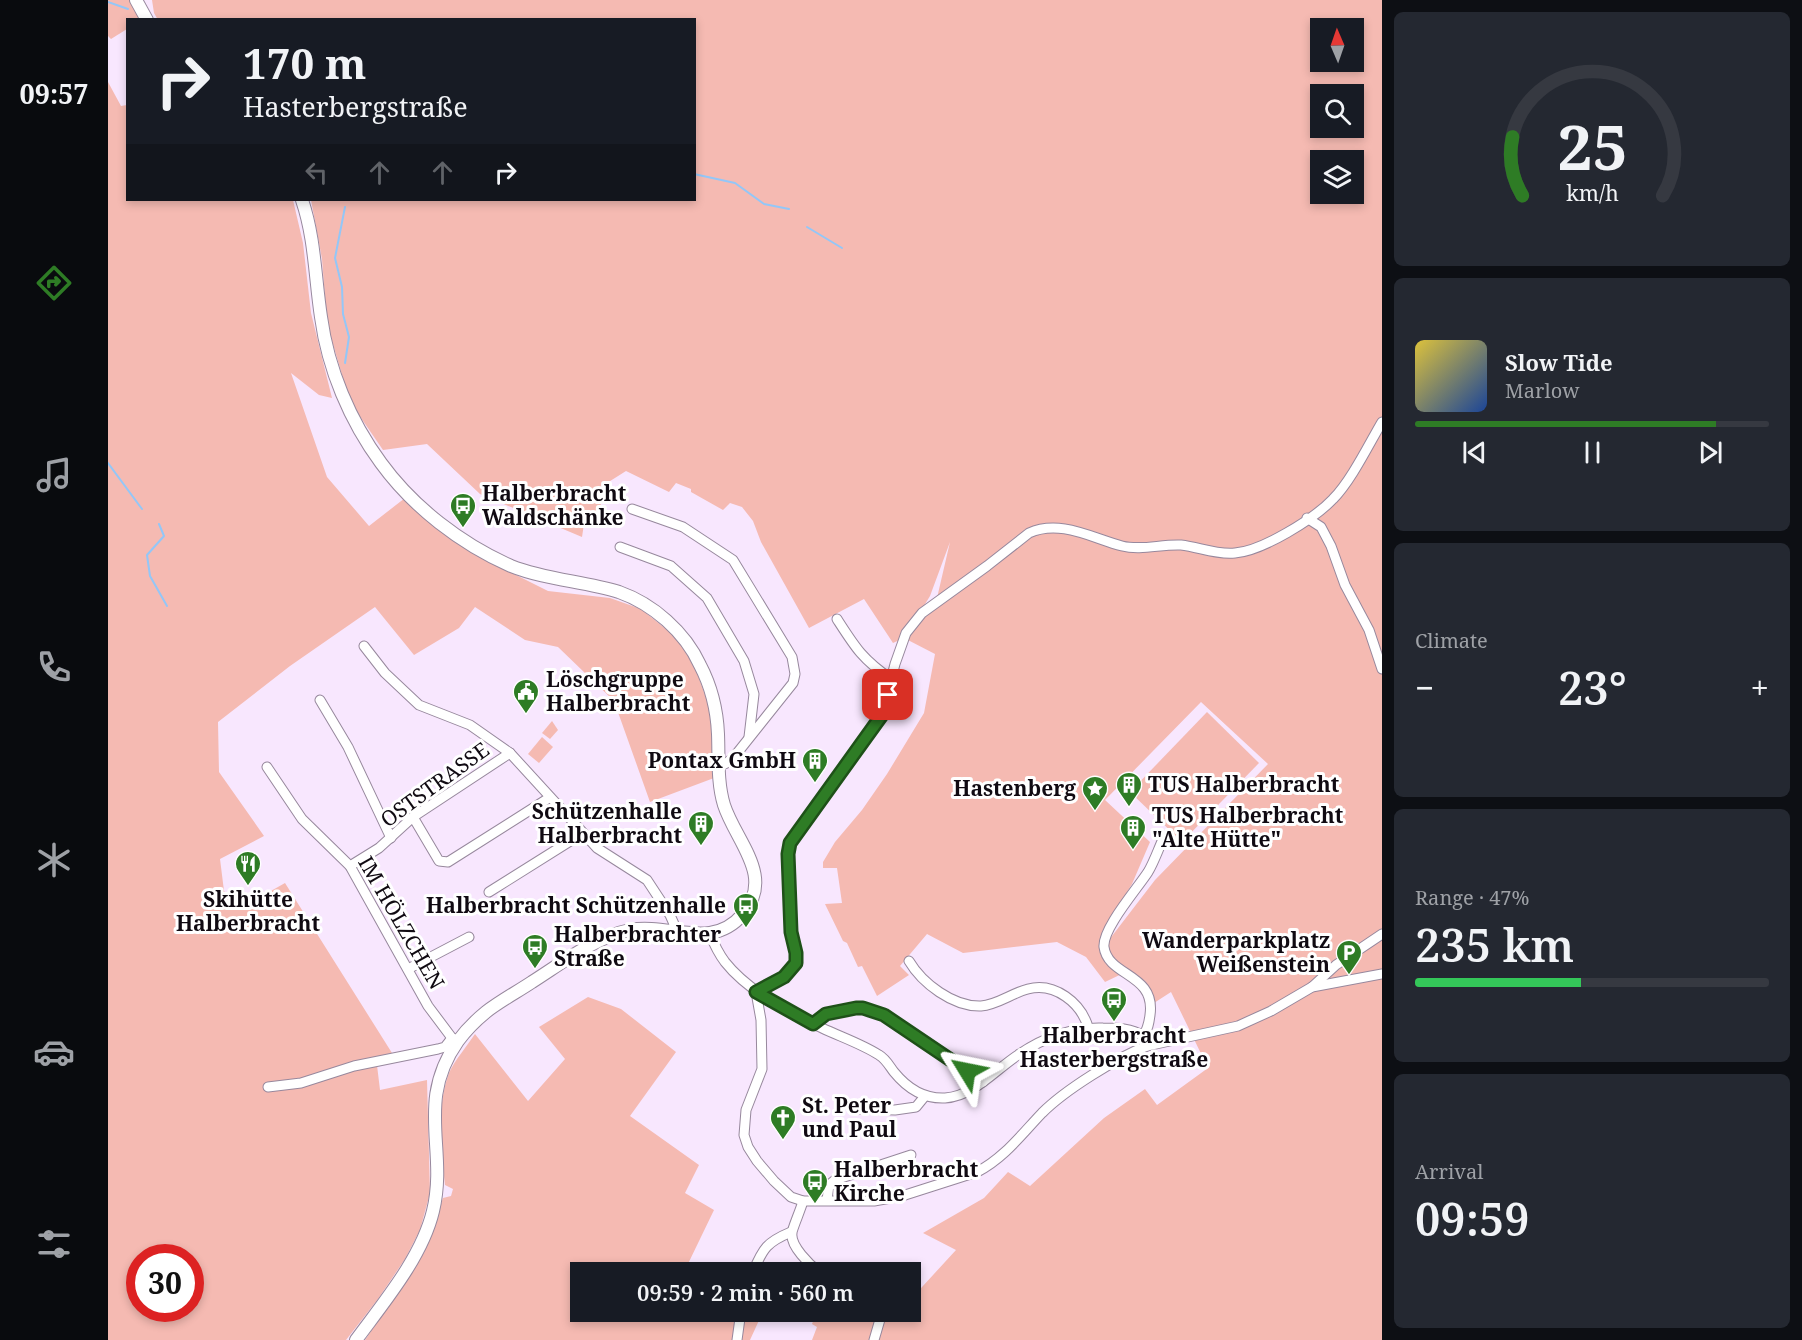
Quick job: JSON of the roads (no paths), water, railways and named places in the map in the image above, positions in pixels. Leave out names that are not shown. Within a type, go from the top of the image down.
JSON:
[{"type":"main road","points":[[302,201],[311,230],[323,333],[335,374],[357,426],[390,474],[418,504],[455,535],[514,567],[631,597],[658,614],[676,630],[694,654],[710,689],[717,724],[718,764],[723,802],[751,858],[755,889],[742,916],[723,930],[698,935],[647,928],[630,930],[600,942],[489,1010],[456,1039],[435,1100],[436,1189],[430,1222],[414,1256],[356,1340]]},
{"type":"street","points":[[756,992],[784,977],[796,963],[790,921],[788,854],[790,843],[882,715],[906,633],[922,613],[1029,533],[1037,530],[1053,528],[1069,530],[1131,548],[1176,545],[1232,554],[1253,550],[1308,518],[1335,497],[1382,422]]},
{"type":"street","points":[[632,509],[683,527],[733,560],[792,657],[795,674],[793,682],[730,761],[718,764]]},
{"type":"street","points":[[1308,518],[1321,527],[1331,546],[1345,585],[1369,630],[1382,669]]},
{"type":"street","points":[[620,547],[671,566],[707,598],[744,661],[754,694],[749,737]]},
{"type":"street","points":[[837,619],[859,653],[872,667],[891,679]]},
{"type":"street","points":[[364,646],[385,673],[419,705],[470,725],[510,753],[597,848],[647,880],[670,915],[674,924],[672,931]]},
{"type":"street","points":[[320,700],[348,747],[391,837]]},
{"type":"street","name":"OSTSTRASSE","points":[[350,866],[379,848],[413,818],[510,753]]},
{"type":"street","name":"IM HÖLZCHEN","points":[[267,767],[302,819],[350,866],[428,1006],[456,1039]]},
{"type":"street","points":[[413,818],[439,861],[448,862],[549,798]]},
{"type":"street","points":[[489,892],[583,833]]},
{"type":"street","points":[[1143,1035],[1148,1029],[1151,1011],[1149,995],[1145,987],[1123,972],[1112,960],[1104,944],[1109,929],[1149,870],[1163,839]]},
{"type":"street","points":[[710,934],[727,965],[756,992],[813,1024],[882,1057],[911,1089],[925,1096],[939,1098],[957,1096],[983,1082],[1018,1055],[1063,1032],[1088,1027],[1132,1030],[1143,1035],[1147,1046]]},
{"type":"street","points":[[756,992],[762,1063],[761,1074],[746,1110],[744,1134],[751,1153],[765,1172],[791,1197],[803,1201],[827,1200],[858,1203],[889,1199],[977,1172],[998,1159],[1056,1101],[1122,1057],[1147,1046],[1238,1026],[1271,1011],[1311,987],[1335,965],[1382,934]]},
{"type":"street","points":[[408,969],[469,937]]},
{"type":"street","points":[[909,961],[917,973],[951,999],[974,1005],[994,1003],[1027,989],[1047,988],[1065,996],[1075,1004],[1085,1015],[1088,1027]]},
{"type":"street","points":[[1311,987],[1382,974]]},
{"type":"street","points":[[813,1024],[826,1014],[856,1008],[884,1015],[983,1082]]},
{"type":"street","points":[[268,1087],[301,1083],[354,1066],[438,1049],[456,1039]]},
{"type":"street","points":[[858,1109],[895,1110],[916,1107],[925,1096]]},
{"type":"street","points":[[827,1200],[829,1185],[835,1180],[911,1155]]},
{"type":"street","points":[[803,1201],[792,1232],[795,1244],[807,1262]]},
{"type":"street","points":[[757,1262],[762,1251],[774,1239],[792,1232]]},
{"type":"street","points":[[737,1340],[739,1322]]},
{"type":"street","points":[[874,1340],[879,1322]]},
{"type":"waterway","points":[[108,2],[128,9]]},
{"type":"waterway","points":[[696,174],[735,183],[764,204],[789,209]]},
{"type":"waterway","points":[[345,207],[335,258],[342,287],[343,314],[349,337],[345,363]]},
{"type":"waterway","points":[[807,227],[842,248]]},
{"type":"waterway","points":[[108,463],[142,509]]},
{"type":"waterway","points":[[159,524],[164,536],[147,555],[150,576],[167,606]]},
{"type":"place","name":"Halberbracht Waldschänke","points":[[463,529]]},
{"type":"place","name":"Löschgruppe Halberbracht","points":[[526,715]]},
{"type":"place","name":"Pontax GmbH","points":[[815,784]]},
{"type":"place","name":"TUS Halberbracht","points":[[1129,808]]},
{"type":"place","name":"Hastenberg","points":[[1095,812]]},
{"type":"place","name":"Schützenhalle Halberbracht","points":[[701,847]]},
{"type":"place","name":"TUS Halberbracht \"Alte Hütte\"","points":[[1133,851]]},
{"type":"place","name":"Skihütte Halberbracht","points":[[248,887]]},
{"type":"place","name":"Halberbracht Schützenhalle","points":[[746,929]]},
{"type":"place","name":"Halberbrachter Straße","points":[[535,970]]},
{"type":"place","name":"Wanderparkplatz Weißenstein","points":[[1349,976]]},
{"type":"place","name":"Halberbracht Hasterbergstraße","points":[[1114,1023]]},
{"type":"place","name":"St. Peter und Paul","points":[[783,1141]]},
{"type":"place","name":"Halberbracht Kirche","points":[[815,1205]]}]
